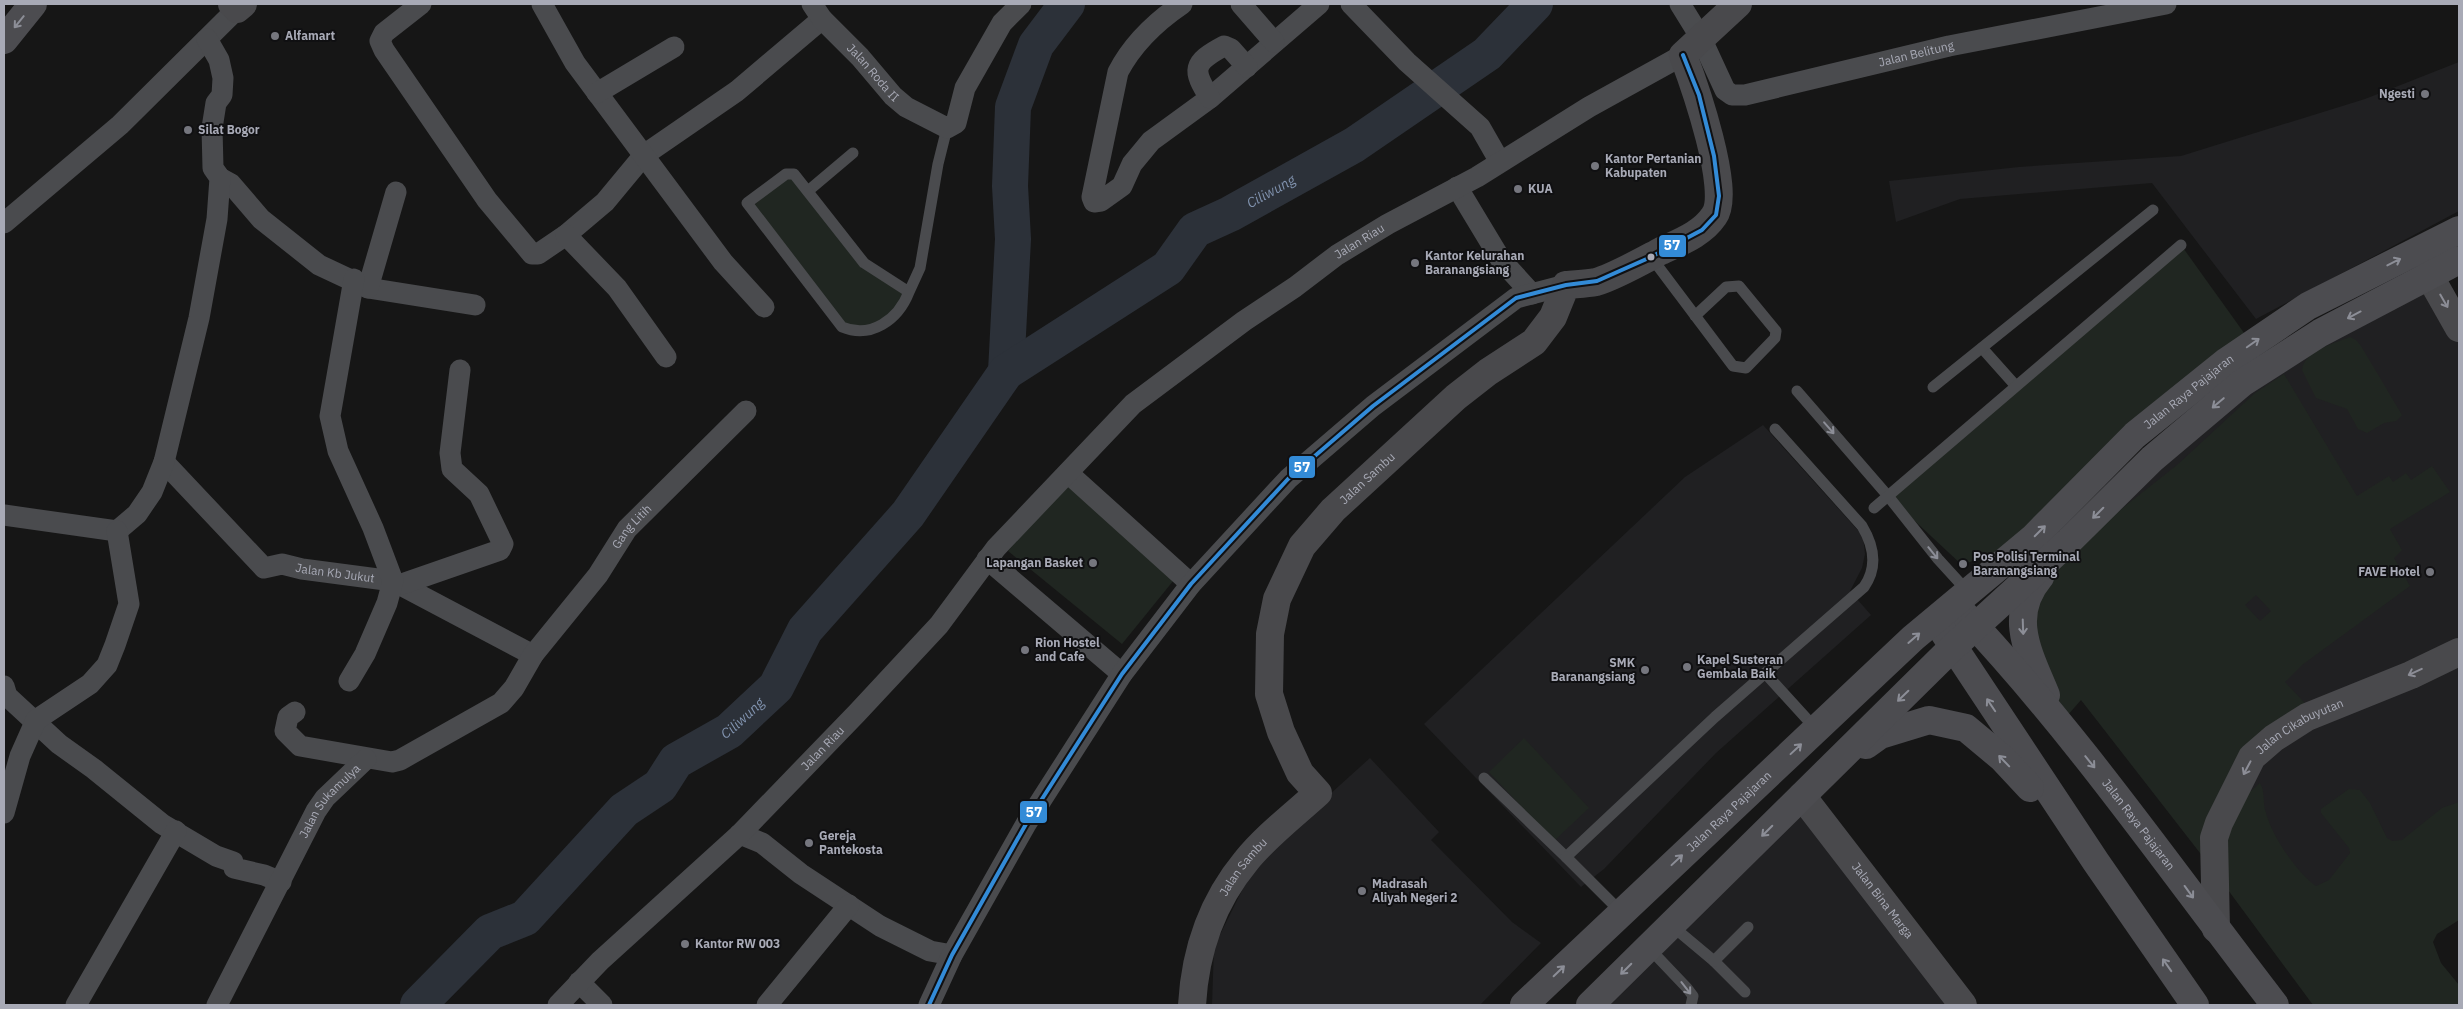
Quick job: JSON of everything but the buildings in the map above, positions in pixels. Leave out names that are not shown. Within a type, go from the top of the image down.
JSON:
[{"type":"main road","points":[[4,40],[33,4]]},
{"type":"main road","name":"Jalan Raya Pajajaran","points":[[1590,1005],[1953,647],[2069,541],[2152,459],[2235,372],[2308,306],[2459,230]]},
{"type":"main road","name":"Jalan Raya Pajajaran","points":[[1524,1005],[1620,912],[1817,730],[1913,638],[2033,538],[2135,435],[2235,372],[2320,333],[2459,260]]},
{"type":"main road","points":[[2060,724],[2022,632],[2024,601],[2037,580],[2069,541]]},
{"type":"main road","points":[[1954,605],[1953,647],[2096,862],[2195,1005]]},
{"type":"main road","name":"Jalan Raya Pajajaran","points":[[1954,605],[2014,667],[2060,724],[2111,788],[2275,1005]]},
{"type":"main road","points":[[1828,770],[1880,735],[1902,726],[1929,720],[1966,728],[2002,758],[2096,862]]},
{"type":"street","points":[[421,4],[384,33],[380,41],[384,50],[487,200],[532,254],[542,253],[605,202],[644,155],[737,91],[817,12]]},
{"type":"street","points":[[542,4],[575,64],[723,262],[744,288],[764,307]]},
{"type":"street","points":[[947,128],[956,123],[965,88],[1002,23],[1021,4]]},
{"type":"street","points":[[1182,4],[1156,23],[1129,54],[1118,72],[1094,189],[1094,202],[1101,201],[1122,186],[1132,164],[1151,141],[1210,98],[1319,4]]},
{"type":"street","points":[[1241,4],[1274,42]]},
{"type":"street","points":[[1351,4],[1422,74],[1480,127],[1500,162]]},
{"type":"street","points":[[929,1005],[952,955],[1026,824],[1122,674],[1191,584],[1288,479],[1336,436],[1516,298],[1566,285],[1597,282],[1651,257],[1702,230],[1716,215],[1719,196],[1714,156],[1701,104],[1692,46],[1680,4]]},
{"type":"street","points":[[1692,46],[1738,4]]},
{"type":"street","name":"Jalan Belitung","points":[[1692,46],[1725,90],[1732,95],[1745,95],[1958,44],[2166,4]]},
{"type":"street","points":[[4,223],[120,125],[207,39],[237,5]]},
{"type":"street","name":"Jalan Roda II","points":[[817,12],[860,57],[893,96],[906,107],[947,128]]},
{"type":"street","points":[[207,39],[219,60],[223,78],[222,95],[216,102],[212,128],[213,168],[220,178],[231,184],[261,219],[319,265],[361,284],[475,305]]},
{"type":"street","points":[[1210,98],[1199,80],[1197,73],[1199,65],[1224,46],[1231,49],[1247,67]]},
{"type":"street","name":"Jalan Riau","points":[[558,1005],[579,982],[740,834],[939,625],[987,559],[1133,404],[1195,360],[1244,321],[1295,287],[1337,254],[1478,177],[1610,94],[1692,46]]},
{"type":"street","points":[[597,93],[674,47]]},
{"type":"street","points":[[4,515],[117,531],[137,514],[152,492],[164,462],[199,318],[217,219],[220,178]]},
{"type":"street","points":[[1457,187],[1501,260],[1532,294]]},
{"type":"street","points":[[396,192],[361,284],[330,416],[338,451],[398,583]]},
{"type":"street","points":[[566,235],[617,288],[666,357]]},
{"type":"street","points":[[2429,275],[2459,328]]},
{"type":"street","name":"Jalan Sambu","points":[[1192,1005],[1204,937],[1216,906],[1247,860],[1318,793],[1300,773],[1280,732],[1269,694],[1270,634],[1276,599],[1302,546],[1333,510],[1456,397],[1488,372],[1534,342],[1553,317],[1566,285]]},
{"type":"street","points":[[350,681],[365,654],[387,602],[398,583],[500,550],[503,544],[479,494],[452,469],[450,454],[460,370]]},
{"type":"street","name":"Gang Litih","points":[[532,656],[598,575],[627,529],[746,411]]},
{"type":"street","name":"Jalan Kb Jukut","points":[[164,462],[264,568],[282,564],[302,569],[398,583],[532,656]]},
{"type":"street","points":[[1068,473],[1191,584]]},
{"type":"street","points":[[4,813],[20,756],[36,720],[75,696],[107,666],[129,604],[117,531]]},
{"type":"street","points":[[987,559],[1122,674]]},
{"type":"street","name":"Jalan Cikabuyutan","points":[[2216,929],[2214,838],[2219,823],[2252,757],[2274,738],[2307,717],[2411,675],[2459,652]]},
{"type":"street","name":"Jalan Sukamulya","points":[[217,1005],[325,798],[366,759],[392,762],[400,760],[492,710],[514,688],[532,656]]},
{"type":"street","points":[[4,686],[7,696],[36,720],[60,744],[162,824],[216,856],[233,862],[234,868],[264,875],[281,882]]},
{"type":"street","points":[[295,712],[288,717],[286,731],[300,746],[366,759]]},
{"type":"street","name":"Jalan Bina Marga","points":[[1802,796],[1963,1005]]},
{"type":"street","points":[[76,1005],[176,831]]},
{"type":"street","points":[[740,834],[762,842],[801,874],[880,926],[930,951],[952,955]]},
{"type":"street","points":[[767,1005],[849,904]]},
{"type":"street","points":[[579,982],[602,1005]]},
{"type":"lane","points":[[909,292],[864,263],[794,174],[789,173],[747,203],[835,322],[854,332],[869,331],[886,322],[905,302],[920,268],[938,164],[947,128]]},
{"type":"lane","points":[[808,191],[853,153]]},
{"type":"lane","points":[[1933,387],[2153,210]]},
{"type":"lane","points":[[1874,508],[2015,385],[2181,245]]},
{"type":"lane","points":[[1651,257],[1695,316],[1733,366],[1739,369],[1746,368],[1776,338],[1776,331],[1739,286],[1726,287],[1695,316]]},
{"type":"lane","points":[[1982,348],[2015,385]]},
{"type":"lane","points":[[1797,391],[1888,496],[1938,559],[1954,605]]},
{"type":"lane","points":[[1566,857],[1628,796],[1864,587],[1869,580],[1873,560],[1870,539],[1862,526],[1775,429]]},
{"type":"lane","points":[[1765,674],[1817,730]]},
{"type":"lane","points":[[1484,778],[1620,912]]},
{"type":"lane","points":[[1671,925],[1714,961],[1745,992]]},
{"type":"lane","points":[[1714,961],[1748,927]]},
{"type":"lane","points":[[1648,947],[1693,996],[1691,1005]]},
{"type":"shaded area","points":[[2459,62],[2459,211],[2256,319],[2152,183],[1960,199],[1896,222],[1889,181],[2019,167],[2181,156],[2365,99]]},
{"type":"shaded area","points":[[789,173],[864,263],[909,292],[905,301],[869,331],[842,327],[750,209]]},
{"type":"shaded area","points":[[2181,245],[2252,344],[2033,538],[1962,565],[1888,496]]},
{"type":"shaded area","points":[[2429,275],[2459,328],[2459,818],[2278,953],[2069,541],[2320,333]]},
{"type":"shaded area","points":[[2350,337],[2361,346],[2402,415],[2396,421],[2384,423],[2367,433],[2358,429],[2347,409],[2316,398],[2302,370],[2304,363],[2314,353]]},
{"type":"shaded area","points":[[2284,374],[2357,496],[2389,476],[2393,482],[2406,473],[2411,480],[2432,466],[2450,492],[2390,529],[2402,550],[2394,558],[2410,586],[2302,665],[2285,682],[2315,714],[2238,784],[2251,791],[2260,783],[2269,822],[2279,843],[2293,863],[2316,886],[2329,880],[2350,853],[2349,848],[2321,813],[2321,809],[2349,789],[2360,790],[2370,803],[2387,838],[2392,841],[2402,840],[2442,808],[2459,802],[2459,920],[2437,934],[2433,942],[2441,963],[2459,985],[2459,1005],[2313,1005],[2214,871],[2081,700],[2060,724],[2024,601],[2073,544],[2119,511],[2177,465],[2255,393]],"holes":[[[2256,595],[2271,611],[2260,621],[2245,605]]]},
{"type":"shaded area","name":"SMK Baranangsiang","points":[[1763,425],[1863,536],[1865,554],[1862,568],[1850,591],[1871,615],[1716,753],[1604,869],[1581,887],[1424,724],[1685,477]]},
{"type":"shaded area","name":"Lapangan Basket","points":[[1064,482],[1178,575],[1122,644],[1008,551]]},
{"type":"shaded area","points":[[1524,738],[1589,808],[1554,841],[1489,772]]},
{"type":"shaded area","name":"Madrasah Aliyah Negeri 2","points":[[1370,758],[1439,832],[1431,840],[1512,922],[1541,943],[1480,1005],[1212,1005],[1214,947],[1257,860]]},
{"type":"shaded area","points":[[1802,796],[1959,1005],[1590,1005]]},
{"type":"waterway","name":"Ciliwung","points":[[1006,372],[1013,239],[1010,186],[1013,107],[1036,45],[1067,4]]},
{"type":"waterway","name":"Ciliwung","points":[[418,1005],[490,932],[525,918],[624,810],[660,786],[676,761],[729,731],[776,687],[805,630],[908,514],[1006,372],[1168,268],[1195,230],[1230,214],[1354,145],[1487,54],[1535,4]]},
{"type":"transit line","name":"57","points":[[929,1005],[952,955],[1026,824],[1122,674],[1191,584],[1288,479],[1373,406],[1516,298],[1566,285],[1597,281],[1651,257],[1702,230],[1716,215],[1719,196],[1714,156],[1699,95],[1683,55]]},
{"type":"place","name":"Alfamart","points":[[275,36]]},
{"type":"place","name":"Ngesti","points":[[2425,94]]},
{"type":"place","name":"Silat Bogor","points":[[188,130]]},
{"type":"place","name":"Kantor Pertanian Kabupaten","points":[[1595,166]]},
{"type":"place","name":"KUA","points":[[1518,189]]},
{"type":"place","name":"Kantor Kelurahan Baranangsiang","points":[[1415,263]]},
{"type":"place","name":"Lapangan Basket","points":[[1093,563]]},
{"type":"place","name":"Pos Polisi Terminal Baranangsiang","points":[[1963,564]]},
{"type":"place","name":"FAVE Hotel","points":[[2430,572]]},
{"type":"place","name":"Rion Hostel and Cafe","points":[[1025,650]]},
{"type":"place","name":"Kapel Susteran Gembala Baik","points":[[1687,667]]},
{"type":"place","name":"SMK Baranangsiang","points":[[1645,670]]},
{"type":"place","name":"Gereja Pantekosta","points":[[809,843]]},
{"type":"place","name":"Madrasah Aliyah Negeri 2","points":[[1362,891]]},
{"type":"place","name":"Kantor RW 003","points":[[685,944]]}]
